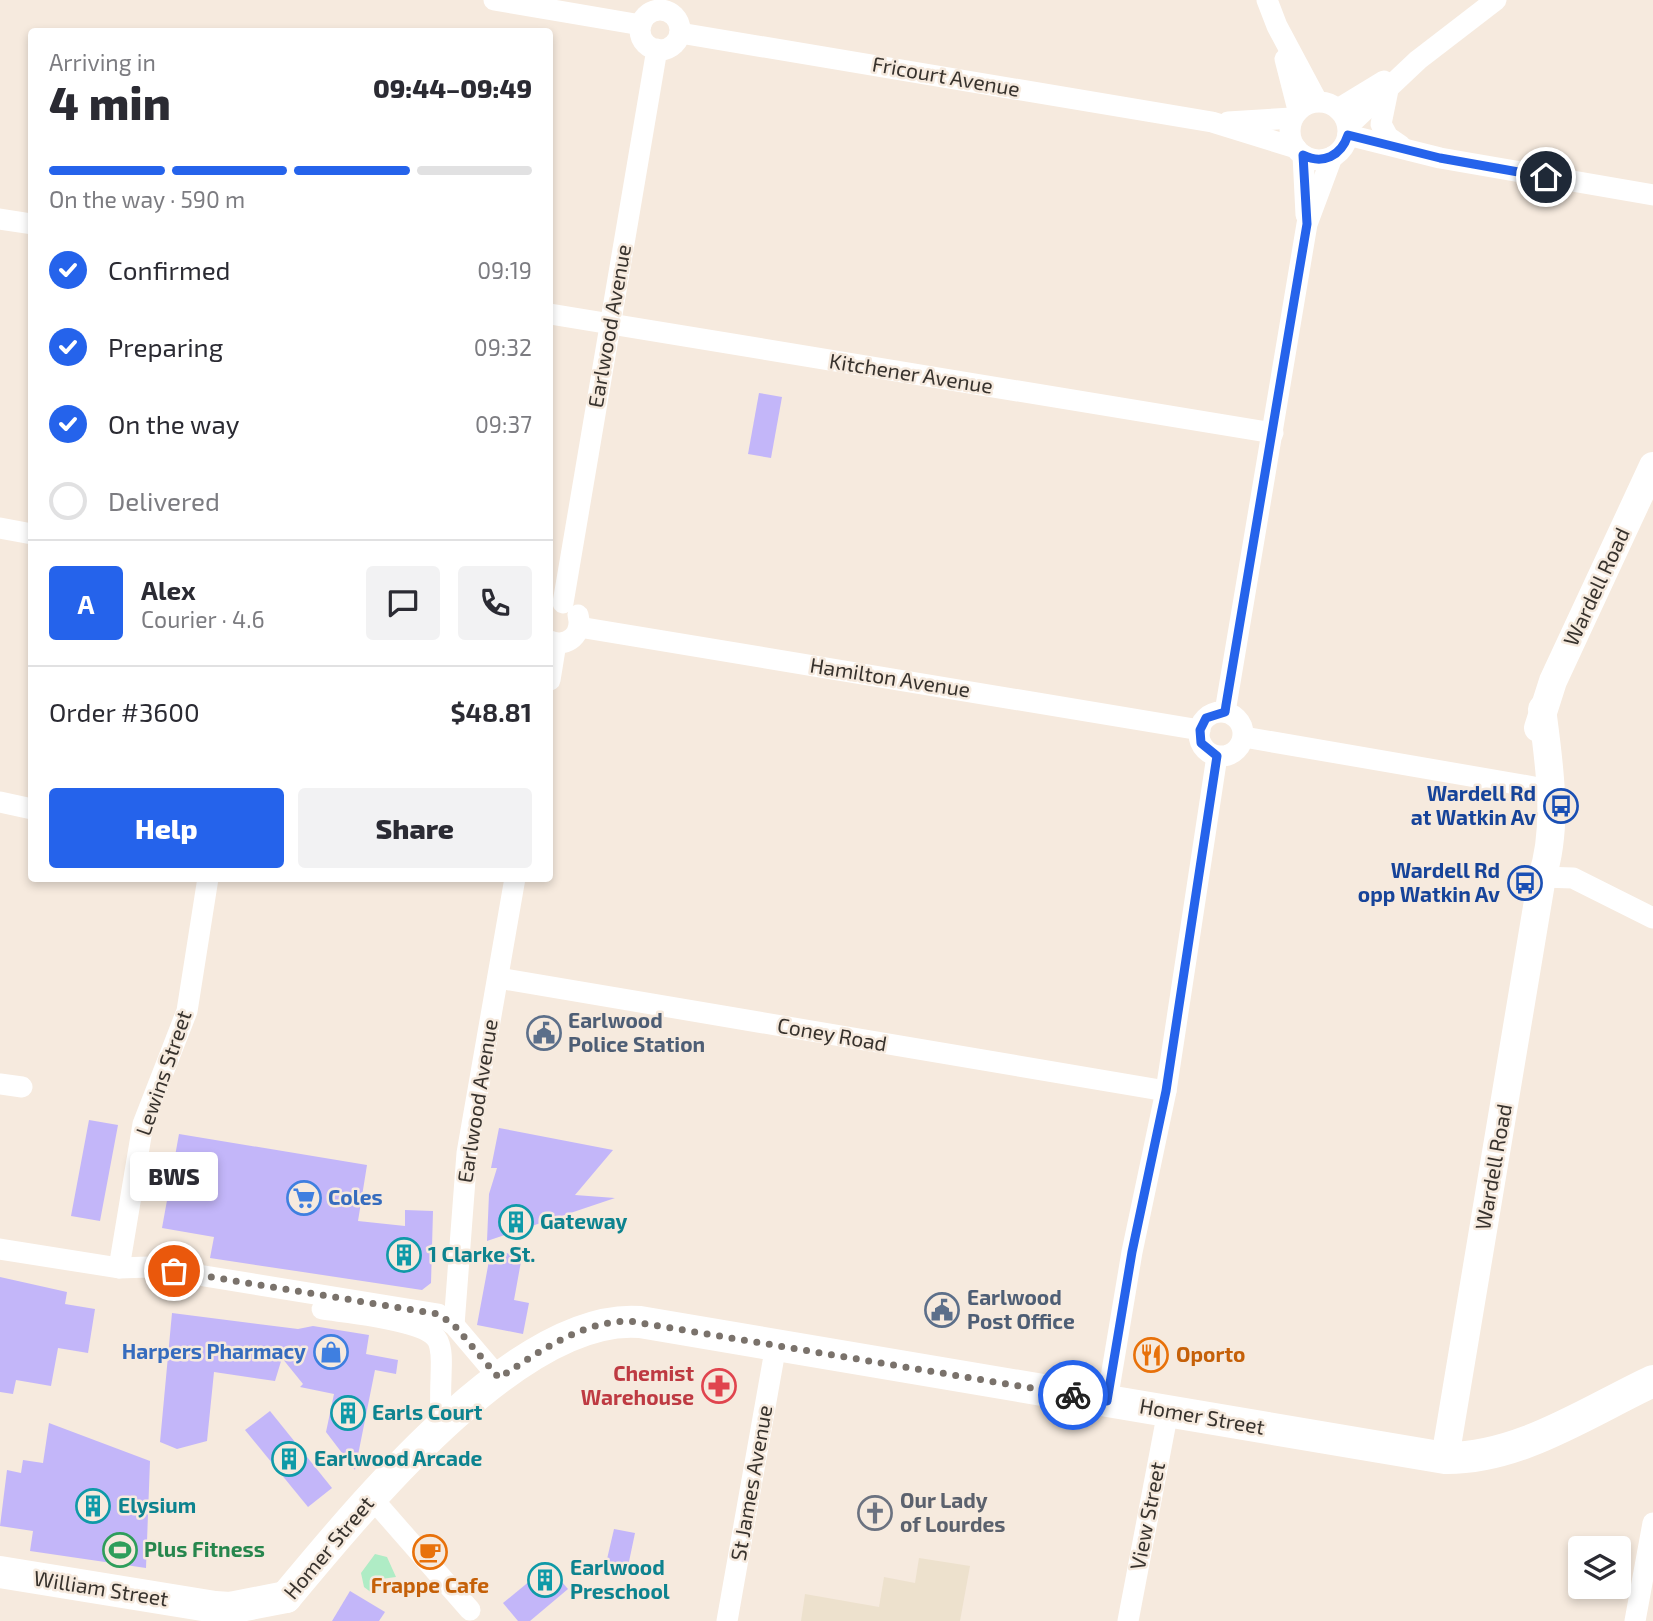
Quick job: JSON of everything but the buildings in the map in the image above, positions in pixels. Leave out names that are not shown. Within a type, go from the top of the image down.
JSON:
[{"type":"main road","name":"Homer Street","points":[[280,1613],[370,1496],[499,1378],[562,1339],[595,1325],[618,1321],[640,1322],[1445,1458],[1475,1458],[1516,1447],[1653,1381]]},
{"type":"main road","name":"William Street","points":[[0,1572],[208,1607],[280,1613]]},
{"type":"street","points":[[494,0],[641,25]]},
{"type":"street","points":[[1267,0],[1302,110],[1341,136],[1440,158],[1653,195]]},
{"type":"street","points":[[1225,712],[1307,224],[1341,136],[1419,60],[1496,0]]},
{"type":"street","points":[[664,5],[675,16],[680,33],[672,46],[657,49],[644,41],[641,25],[646,15],[664,5]]},
{"type":"street","name":"Fricourt Avenue","points":[[680,33],[1212,122],[1312,159],[1341,136]]},
{"type":"street","name":"Earlwood Avenue","points":[[556,603],[610,324],[657,49]]},
{"type":"street","points":[[1341,136],[1419,60]]},
{"type":"street","points":[[1389,88],[1381,124],[1388,137],[1404,149]]},
{"type":"street","points":[[1302,110],[1290,134],[1299,152],[1307,224]]},
{"type":"street","name":"Fricourt Avenue","points":[[1212,122],[1302,110]]},
{"type":"street","points":[[1341,136],[1440,158]]},
{"type":"street","points":[[0,219],[28,224]]},
{"type":"street","name":"Kitchener Avenue","points":[[553,314],[1273,433]]},
{"type":"street","name":"Wardell Road","points":[[1542,877],[1534,786],[1534,752],[1542,709],[1653,466]]},
{"type":"street","points":[[0,528],[28,533]]},
{"type":"street","points":[[553,642],[573,638],[579,627],[578,614],[556,603]]},
{"type":"street","name":"Hamilton Avenue","points":[[579,627],[1200,730]]},
{"type":"street","name":"Wardell Road","points":[[1445,1458],[1542,877],[1550,852],[1547,752],[1542,709]]},
{"type":"street","points":[[1217,756],[1201,743],[1200,730],[1206,718],[1225,712]]},
{"type":"street","points":[[1217,756],[1237,750],[1244,737],[1241,724],[1225,712]]},
{"type":"street","points":[[1244,737],[1534,786]]},
{"type":"street","points":[[1107,1401],[1132,1252],[1166,1091],[1217,756]]},
{"type":"street","points":[[0,802],[28,808]]},
{"type":"street","points":[[1542,877],[1573,878],[1653,918]]},
{"type":"street","name":"Lewins Street","points":[[119,1268],[143,1124],[187,1011],[207,882]]},
{"type":"street","name":"Earlwood Avenue","points":[[454,1325],[464,1177],[514,882]]},
{"type":"street","name":"Coney Road","points":[[498,978],[1166,1091]]},
{"type":"street","points":[[0,1083],[22,1087]]},
{"type":"street","points":[[0,1249],[119,1268],[149,1267],[438,1314],[454,1325],[499,1378]]},
{"type":"street","points":[[119,1268],[139,1280],[242,1294],[427,1329],[439,1342],[440,1350],[442,1413],[438,1432]]},
{"type":"street","name":"St James Avenue","points":[[727,1621],[776,1345]]},
{"type":"street","name":"View Street","points":[[1128,1621],[1168,1411]]},
{"type":"street","points":[[370,1496],[470,1610]]},
{"type":"street","points":[[1635,1621],[1653,1523]]},
{"type":"shaded area","points":[[919,1558],[970,1566],[960,1621],[801,1621],[805,1594],[879,1607],[884,1577],[915,1583]]},
{"type":"green space","points":[[375,1554],[387,1557],[396,1577],[381,1579],[376,1586],[379,1589],[372,1593],[364,1587],[361,1573]]},
{"type":"way so far","points":[[174,1271],[438,1314],[454,1325],[499,1378],[553,1343],[571,1335],[595,1325],[629,1321],[1073,1395]]},
{"type":"place","name":"Wardell Rd at Watkin Av","points":[[1561,806]]},
{"type":"place","name":"Wardell Rd opp Watkin Av","points":[[1525,883]]},
{"type":"place","name":"Earlwood Police Station","points":[[544,1033]]},
{"type":"place","name":"Coles","points":[[304,1198]]},
{"type":"place","name":"Gateway","points":[[516,1222]]},
{"type":"place","name":"1 Clarke St.","points":[[404,1255]]},
{"type":"place","name":"BWS","points":[[174,1271]]},
{"type":"place","name":"Earlwood Post Office","points":[[942,1310]]},
{"type":"place","name":"Harpers Pharmacy","points":[[331,1352]]},
{"type":"place","name":"Oporto","points":[[1151,1355]]},
{"type":"place","name":"Chemist Warehouse","points":[[719,1386]]},
{"type":"place","name":"Earls Court","points":[[348,1413]]},
{"type":"place","name":"Earlwood Arcade","points":[[289,1459]]},
{"type":"place","name":"Elysium","points":[[93,1506]]},
{"type":"place","name":"Our Lady of Lourdes","points":[[875,1513]]},
{"type":"place","name":"Plus Fitness","points":[[120,1550]]},
{"type":"place","name":"Frappe Cafe","points":[[430,1552]]},
{"type":"place","name":"Earlwood Preschool","points":[[545,1580]]},
{"type":"route","points":[[1073,1395],[1107,1401],[1132,1252],[1166,1091],[1217,756],[1211,754],[1201,743],[1200,730],[1206,718],[1218,712],[1225,712],[1307,224],[1303,155],[1322,160],[1332,157],[1345,144],[1348,135],[1440,158],[1546,177]]}]
